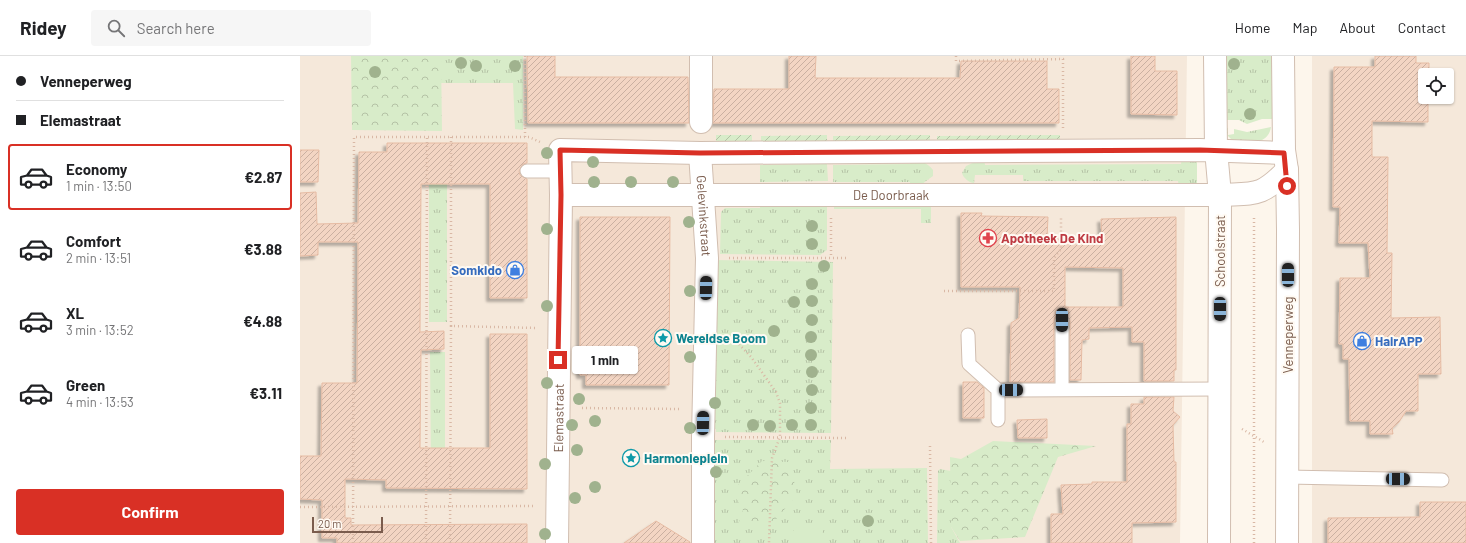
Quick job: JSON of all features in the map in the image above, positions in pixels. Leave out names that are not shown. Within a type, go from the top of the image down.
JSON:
[{"type":"street","points":[[700,122],[701,56]]},
{"type":"street","name":"Schoolstraat","points":[[1215,56],[1216,150],[1213,195],[1220,389],[1219,543]]},
{"type":"street","name":"Venneperweg","points":[[1283,56],[1288,467],[1287,543]]},
{"type":"street","points":[[560,160],[700,153],[1216,150],[1285,162]]},
{"type":"street","name":"Gelevinkstraat","points":[[700,153],[707,258],[703,410],[703,543]]},
{"type":"street","name":"Elemastraat","points":[[557,543],[556,506],[561,195],[560,160]]},
{"type":"street","name":"De Doorbraak","points":[[561,195],[1251,194],[1265,190],[1285,162]]},
{"type":"lane","points":[[527,171],[560,160]]},
{"type":"lane","points":[[1062,320],[1062,390]]},
{"type":"lane","points":[[968,335],[969,364],[998,390],[1220,389]]},
{"type":"lane","points":[[998,390],[998,420]]},
{"type":"lane","points":[[1288,467],[1442,480]]},
{"type":"path","points":[[525,56],[525,137]]},
{"type":"path","points":[[956,56],[956,61],[1063,59],[1063,132]]},
{"type":"path","points":[[353,543],[354,137],[525,137],[560,160]]},
{"type":"path","points":[[426,543],[427,137]]},
{"type":"path","points":[[450,543],[451,137]]},
{"type":"path","points":[[944,291],[1054,291],[1054,258],[1061,249],[1061,195]]},
{"type":"path","points":[[1254,215],[1254,543]]},
{"type":"path","points":[[707,258],[849,258]]},
{"type":"path","points":[[451,326],[559,329]]},
{"type":"path","points":[[705,333],[721,335],[737,342],[764,374],[776,392],[780,403],[780,437],[772,458],[769,543]]},
{"type":"path","points":[[558,408],[703,410]]},
{"type":"path","points":[[1219,416],[1254,437],[1288,467]]},
{"type":"path","points":[[703,437],[847,438]]},
{"type":"path","points":[[930,446],[931,543]]},
{"type":"path","points":[[300,507],[556,506]]},
{"type":"shaded area","points":[[300,56],[1187,56],[1180,543],[300,543]]},
{"type":"shaded area","points":[[1312,56],[1466,56],[1466,543],[1312,543]]},
{"type":"green space","points":[[351,56],[523,56],[523,130],[515,129],[513,83],[441,83],[441,71]]},
{"type":"green space","points":[[351,56],[441,56],[442,131],[352,130]]},
{"type":"green space","points":[[1226,56],[1272,56],[1272,119],[1262,119],[1247,124],[1239,120],[1226,120]]},
{"type":"green space","points":[[1271,127],[1266,137],[1257,142],[1234,142],[1228,136],[1225,128],[1228,128],[1228,135],[1234,134],[1234,129],[1247,132]]},
{"type":"green space","points":[[716,135],[752,135],[752,144],[716,144]]},
{"type":"green space","points":[[827,135],[827,144],[761,144],[761,136]]},
{"type":"green space","points":[[930,135],[930,143],[833,144],[833,136]]},
{"type":"green space","points":[[1060,135],[1060,144],[937,144],[937,136]]},
{"type":"green space","points":[[429,151],[447,152],[447,322],[429,322]]},
{"type":"green space","points":[[1182,157],[1197,157],[1197,188],[1179,188],[1178,181],[1023,181],[1023,175],[975,175],[974,183],[967,180],[962,173],[966,166],[984,158],[985,165],[1181,164]]},
{"type":"green space","points":[[911,159],[928,165],[933,170],[933,176],[922,184],[910,186],[910,182],[833,182],[833,165],[910,164]]},
{"type":"green space","points":[[827,164],[828,181],[760,182],[760,165]]},
{"type":"green space","points":[[760,200],[827,201],[827,250],[820,255],[720,254],[721,212],[725,208],[760,208]]},
{"type":"green space","points":[[931,204],[931,223],[921,223],[921,209],[834,209],[834,205]]},
{"type":"green space","points":[[712,260],[833,262],[831,433],[716,432],[716,429],[711,429],[715,387],[715,324]]},
{"type":"green space","points":[[430,352],[445,352],[445,473],[431,473]]},
{"type":"green space","points":[[715,440],[831,440],[830,469],[927,468],[928,543],[712,543],[711,521],[714,520],[715,481],[712,480],[711,453],[715,452]]},
{"type":"green space","points":[[993,441],[1096,446],[1058,457],[1025,537],[960,541],[951,527],[950,457],[961,459]]},
{"type":"green space","points":[[762,461],[790,462],[797,495],[770,526],[738,525],[743,510],[732,491]]},
{"type":"green space","points":[[940,469],[951,471],[951,527],[960,543],[937,543],[938,471]]},
{"type":"green space","points":[[794,527],[823,529],[822,543],[793,543]]},
{"type":"building","points":[[527,56],[555,56],[555,77],[688,77],[689,123],[528,123]]},
{"type":"building","points":[[789,56],[816,56],[815,78],[960,78],[961,61],[1047,61],[1047,89],[1059,89],[1059,123],[713,123],[714,89],[789,89]]},
{"type":"building","points":[[1131,56],[1155,56],[1155,71],[1177,71],[1177,115],[1131,114]]},
{"type":"building","points":[[1375,56],[1416,56],[1416,63],[1429,63],[1429,68],[1418,68],[1418,104],[1428,104],[1428,122],[1372,121],[1372,157],[1388,157],[1387,253],[1392,253],[1391,318],[1440,317],[1441,374],[1418,374],[1418,411],[1406,411],[1399,422],[1392,428],[1393,434],[1370,434],[1370,421],[1350,421],[1349,359],[1343,359],[1343,344],[1339,344],[1340,278],[1370,278],[1368,243],[1339,243],[1340,207],[1333,207],[1334,67],[1375,67]]},
{"type":"building","points":[[387,143],[527,143],[527,163],[523,164],[519,171],[520,175],[527,179],[527,298],[490,298],[490,184],[421,184],[420,332],[444,331],[444,349],[421,350],[420,448],[490,448],[490,334],[527,334],[527,489],[386,488],[386,480],[345,479],[345,518],[351,518],[351,525],[527,524],[527,543],[337,543],[337,538],[322,538],[322,500],[300,499],[300,456],[321,456],[322,383],[357,383],[358,242],[318,242],[318,255],[300,256],[300,193],[316,192],[317,224],[358,223],[359,152],[387,152]]},
{"type":"building","points":[[300,150],[319,150],[318,182],[300,182]]},
{"type":"building","points":[[961,213],[982,213],[981,216],[1048,217],[1047,238],[1102,239],[1101,219],[1176,217],[1176,370],[1174,370],[1174,381],[1144,381],[1144,342],[1132,342],[1132,327],[1089,328],[1089,339],[1082,340],[1081,380],[1070,380],[1070,321],[1066,314],[1062,313],[1055,317],[1054,321],[1054,382],[1010,382],[1011,323],[1019,318],[1020,287],[961,287]],"holes":[[[1065,267],[1123,268],[1123,307],[1065,307]]]},
{"type":"building","points":[[580,217],[670,217],[669,385],[586,385],[586,375],[580,375]]},
{"type":"building","points":[[963,382],[977,382],[984,388],[984,418],[963,418]]},
{"type":"building","points":[[1144,397],[1174,397],[1173,411],[1180,417],[1173,425],[1174,462],[1176,462],[1176,522],[1132,523],[1132,543],[1051,543],[1051,514],[1063,514],[1061,485],[1092,484],[1092,482],[1127,482],[1127,424],[1131,424],[1131,404],[1144,404]]},
{"type":"building","points":[[1047,419],[1047,438],[1018,438],[1017,420]]},
{"type":"building","points":[[1420,502],[1466,502],[1466,543],[1328,543],[1328,518],[1420,517]]},
{"type":"building","points":[[656,521],[690,542],[690,543],[624,543]]},
{"type":"place","name":"Apotheek De Kind","points":[[988,238]]},
{"type":"place","name":"Somkido","points":[[515,270]]},
{"type":"place","name":"Wereldse Boom","points":[[663,338]]},
{"type":"place","name":"HairAPP","points":[[1362,341]]},
{"type":"place","name":"Harmonieplein","points":[[631,458]]},
{"type":"route","points":[[558,360],[561,195],[560,150],[700,153],[1216,150],[1284,153],[1287,170],[1287,186]]}]
